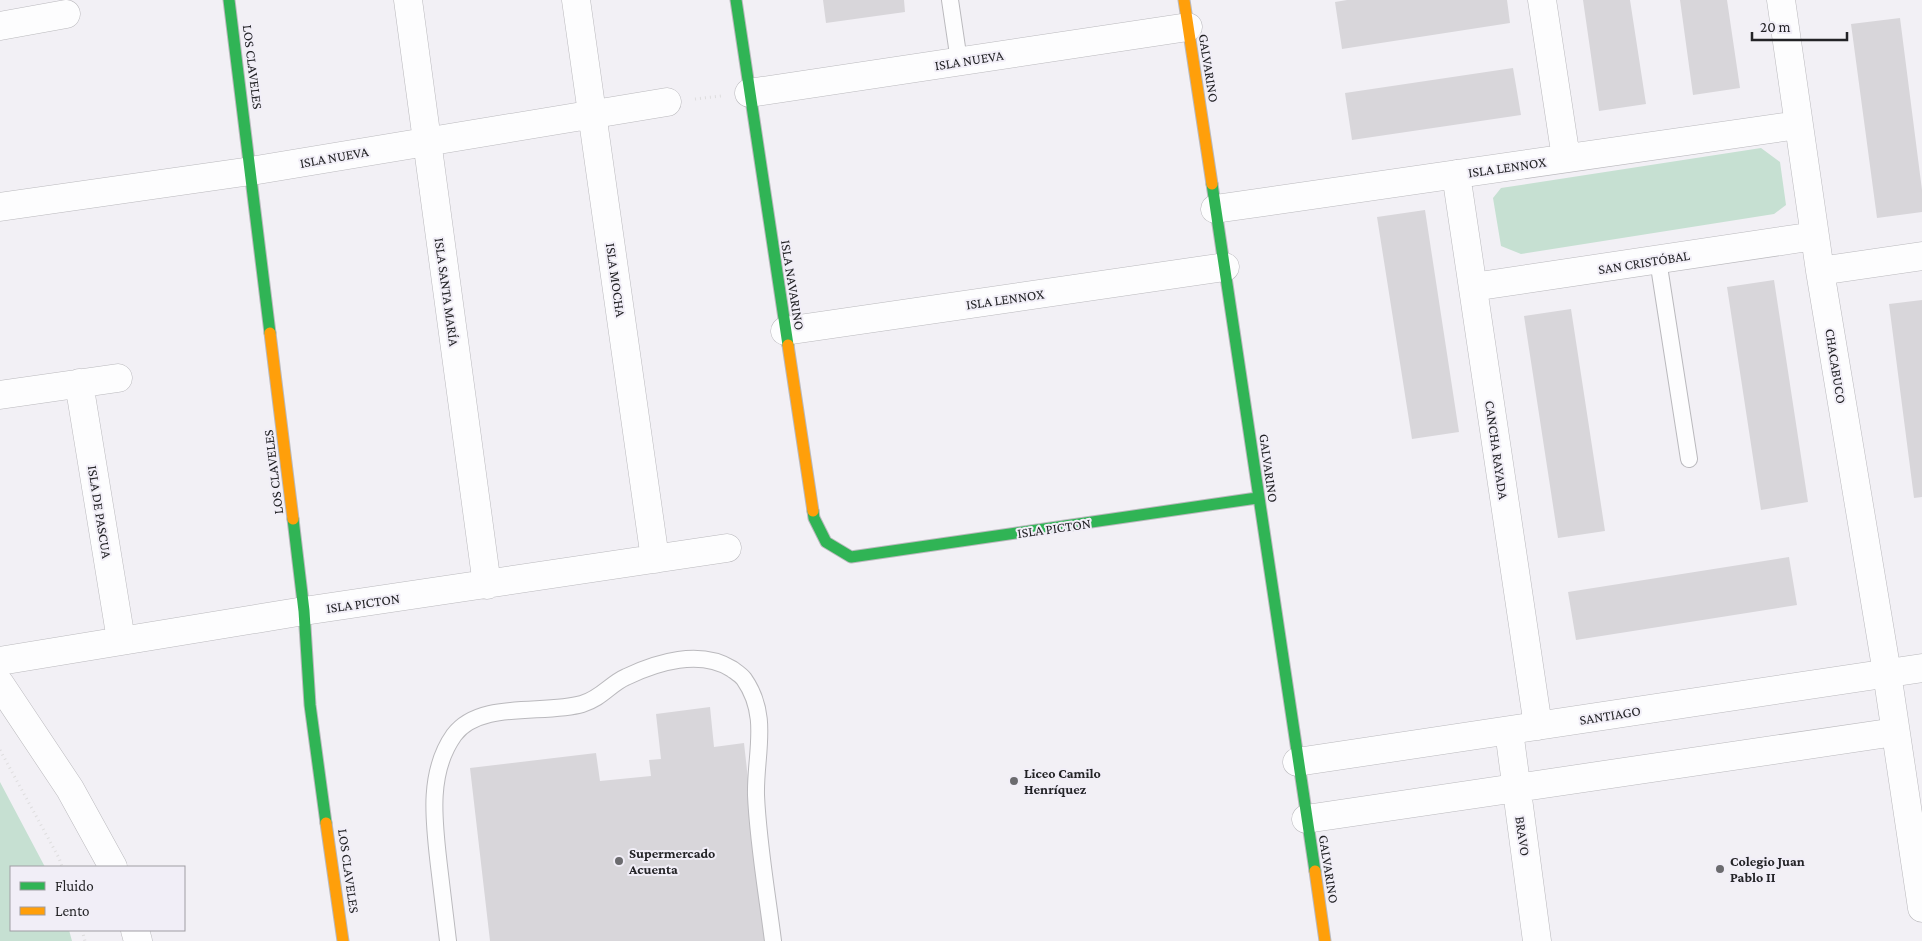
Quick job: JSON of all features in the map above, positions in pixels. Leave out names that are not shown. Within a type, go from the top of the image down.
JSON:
[{"type":"street","name":"LOS CLAVELES","points":[[229,0],[304,611],[310,705],[343,941]]},
{"type":"street","name":"ISLA SANTA MARÍA","points":[[408,0],[487,585]]},
{"type":"street","name":"ISLA MOCHA","points":[[576,0],[655,559]]},
{"type":"street","name":"ISLA NAVARINO","points":[[736,0],[784,330],[814,518],[826,542],[851,557]]},
{"type":"street","name":"GALVARINO","points":[[1184,0],[1325,941]]},
{"type":"street","points":[[1542,0],[1566,158]]},
{"type":"street","name":"CHACABUCO","points":[[1781,0],[1820,271],[1887,673],[1922,908]]},
{"type":"street","points":[[0,26],[26,10],[66,14]]},
{"type":"street","name":"ISLA NUEVA","points":[[749,93],[1188,27]]},
{"type":"street","name":"ISLA NUEVA","points":[[0,207],[251,171],[667,102]]},
{"type":"street","name":"ISLA LENNOX","points":[[1215,208],[1798,125]]},
{"type":"street","name":"CANCHA RAYADA","points":[[1456,174],[1538,726]]},
{"type":"street","name":"SAN CRISTÓBAL","points":[[1472,287],[1815,236]]},
{"type":"street","points":[[1820,271],[1922,256]]},
{"type":"street","name":"ISLA LENNOX","points":[[784,330],[1225,267]]},
{"type":"street","points":[[0,395],[118,378]]},
{"type":"street","name":"ISLA DE PASCUA","points":[[79,383],[121,640]]},
{"type":"street","name":"ISLA PICTON","points":[[851,557],[1258,498]]},
{"type":"street","name":"ISLA PICTON","points":[[0,661],[304,611],[727,548]]},
{"type":"street","name":"SANTIAGO","points":[[1297,762],[1922,668]]},
{"type":"street","points":[[0,684],[70,789],[112,866]]},
{"type":"street","name":"BRAVO","points":[[1509,731],[1538,941]]},
{"type":"street","points":[[1306,819],[1895,732]]},
{"type":"lane","points":[[950,0],[960,61]]},
{"type":"lane","points":[[1658,260],[1689,459]]},
{"type":"lane","points":[[448,941],[433,813],[435,787],[442,756],[455,733],[475,717],[581,704],[602,696],[624,678],[662,663],[697,657],[724,664],[743,677],[756,702],[761,739],[756,794],[773,941]]},
{"type":"path","points":[[667,102],[749,93]]},
{"type":"path","points":[[0,750],[62,866]]},
{"type":"green space","points":[[1761,148],[1780,162],[1786,205],[1774,214],[1521,254],[1501,246],[1493,198],[1501,188]]},
{"type":"green space","points":[[0,782],[44,866],[10,866],[10,931],[69,931],[72,941],[0,941]]},
{"type":"building","points":[[823,0],[904,0],[905,12],[826,23]]},
{"type":"building","points":[[1347,0],[1507,0],[1510,23],[1342,49],[1335,2]]},
{"type":"building","points":[[1583,0],[1630,0],[1646,104],[1599,111]]},
{"type":"building","points":[[1680,0],[1727,0],[1740,88],[1693,95]]},
{"type":"building","points":[[1900,18],[1922,190],[1922,212],[1877,218],[1851,24]]},
{"type":"building","points":[[1513,68],[1521,115],[1352,140],[1345,93]]},
{"type":"building","points":[[1425,210],[1459,432],[1412,439],[1377,217]]},
{"type":"building","points":[[1774,280],[1808,502],[1761,510],[1727,287]]},
{"type":"building","points":[[1922,300],[1922,497],[1914,498],[1889,304]]},
{"type":"building","points":[[1571,309],[1605,531],[1558,538],[1524,316]]},
{"type":"building","points":[[1789,557],[1797,605],[1576,640],[1568,592]]},
{"type":"building","name":"Supermercado Acuenta","points":[[710,707],[714,747],[744,743],[766,941],[490,941],[470,768],[596,753],[600,781],[651,776],[649,760],[661,759],[656,714]]},
{"type":"traffic: fast","points":[[229,0],[270,333]]},
{"type":"traffic: fast","points":[[736,0],[788,345]]},
{"type":"traffic: fast","points":[[1212,184],[1315,871]]},
{"type":"traffic: fast","points":[[813,511],[814,518],[826,542],[851,557],[1257,498]]},
{"type":"traffic: fast","points":[[293,519],[304,611],[310,705],[326,823]]},
{"type":"traffic: slow","points":[[1184,0],[1212,184]]},
{"type":"traffic: slow","points":[[270,333],[293,519]]},
{"type":"traffic: slow","points":[[788,345],[813,511]]},
{"type":"traffic: slow","points":[[326,823],[343,941]]},
{"type":"traffic: slow","points":[[1315,871],[1325,941]]},
{"type":"place","name":"Liceo Camilo Henríquez","points":[[1014,781]]},
{"type":"place","name":"Supermercado Acuenta","points":[[619,861]]},
{"type":"place","name":"Colegio Juan Pablo II","points":[[1720,869]]}]
